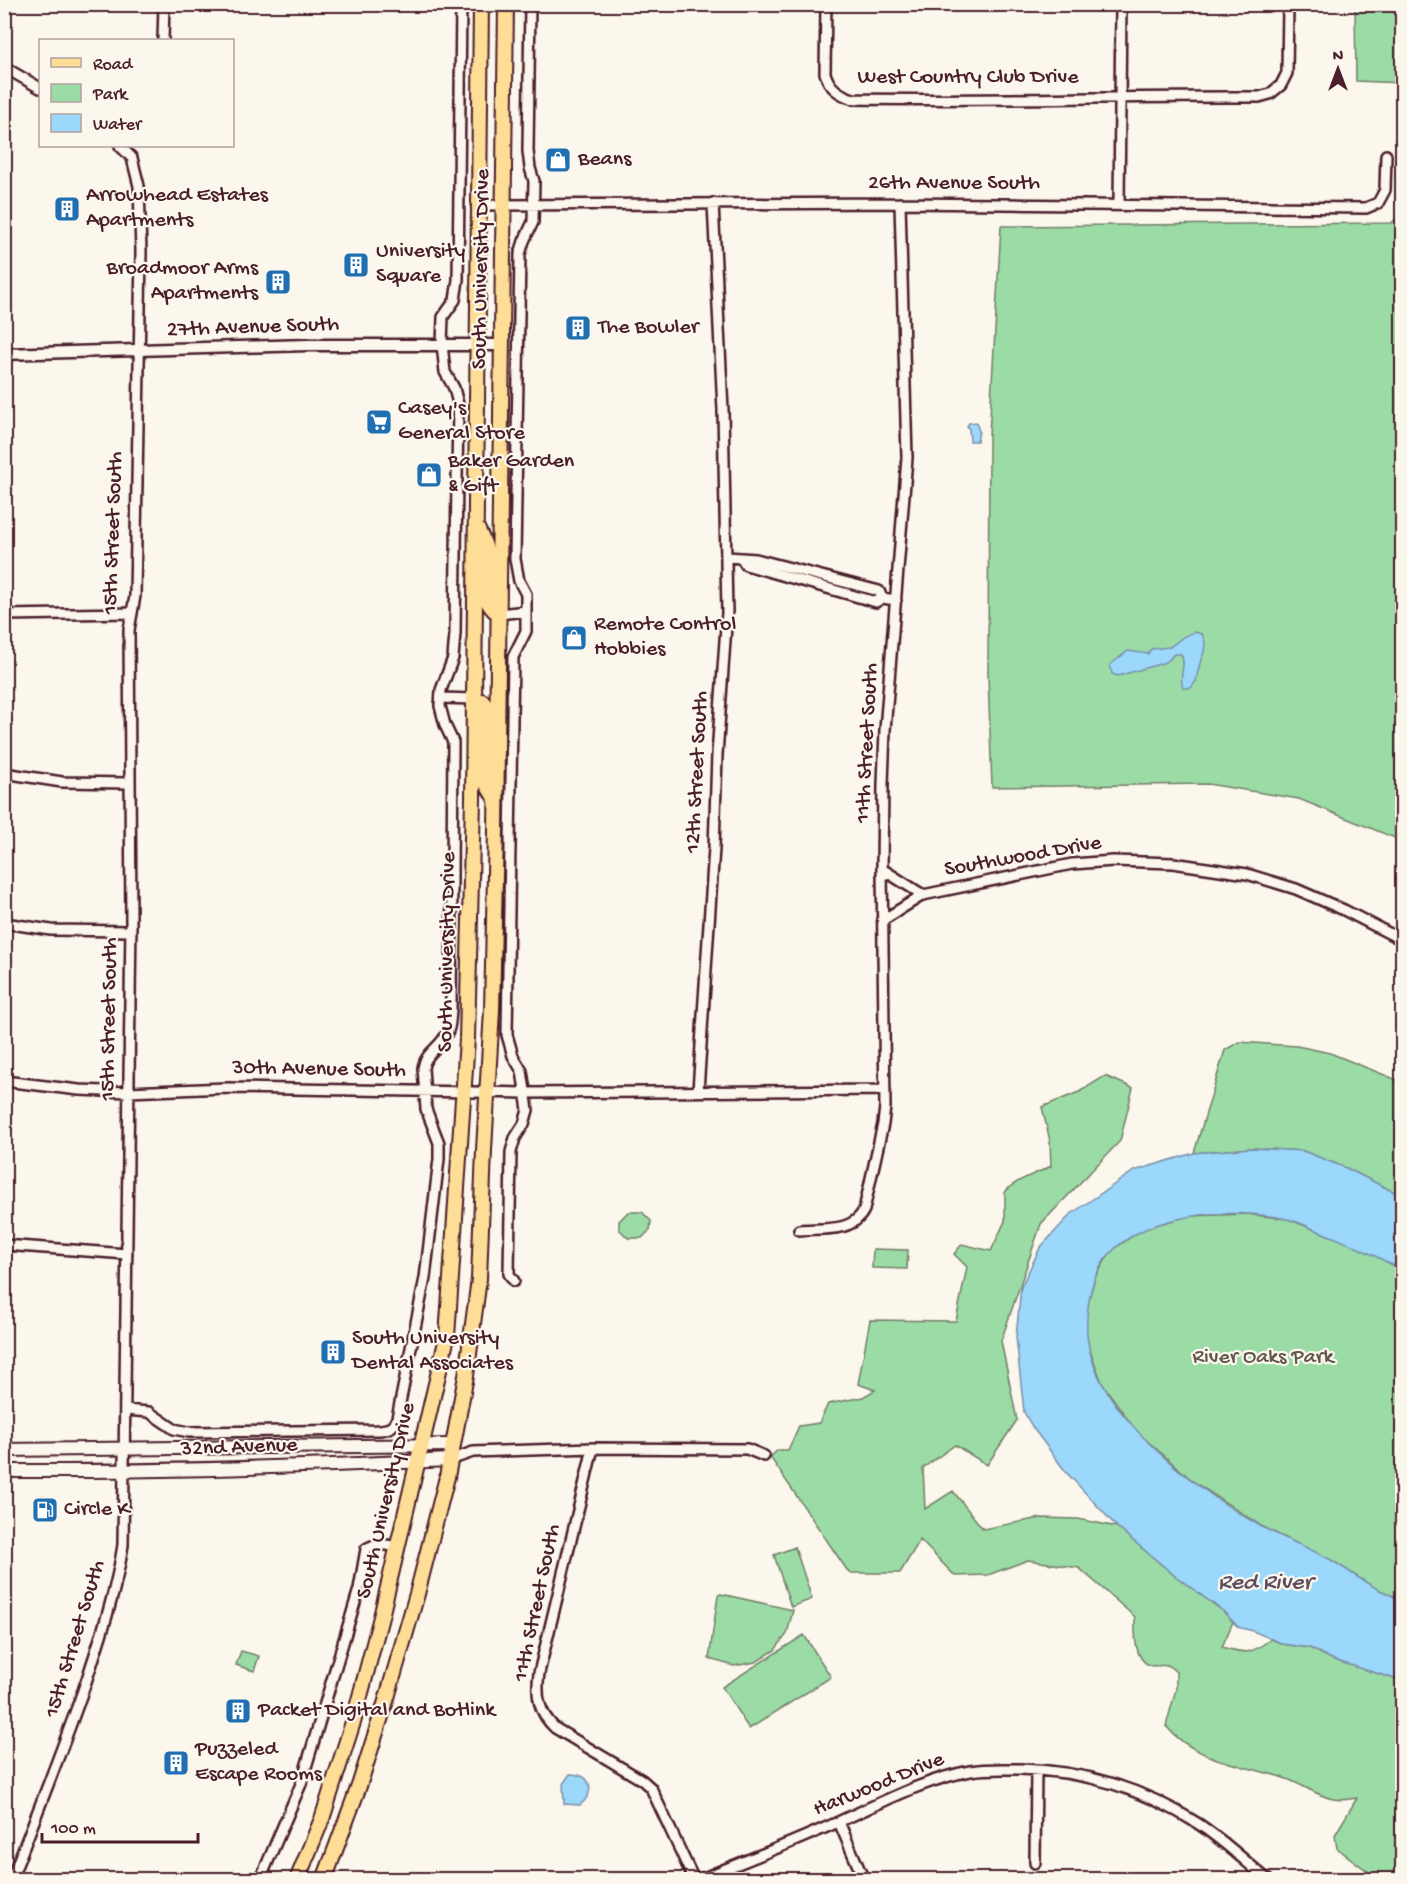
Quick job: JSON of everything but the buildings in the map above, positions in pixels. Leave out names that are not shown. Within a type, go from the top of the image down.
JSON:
[{"type":"main road","name":"South University Drive","points":[[297,1880],[322,1819],[354,1719],[398,1547],[447,1337],[468,1027],[474,699],[481,4]]},
{"type":"main road","name":"South University Drive","points":[[324,1880],[359,1786],[417,1594],[453,1445],[466,1376],[479,1279],[492,1010],[506,4]]},
{"type":"main road","points":[[475,524],[486,550],[485,595],[492,609],[499,614]]},
{"type":"main road","points":[[474,699],[482,701],[487,708],[486,783],[496,800]]},
{"type":"main road","name":"32nd Avenue","points":[[4,1450],[453,1445]]},
{"type":"main road","name":"32nd Avenue","points":[[4,1471],[124,1472],[318,1467],[450,1460]]},
{"type":"street","points":[[163,39],[164,4]]},
{"type":"street","points":[[125,1410],[149,1412],[174,1429],[189,1432],[380,1430],[390,1428],[395,1424],[425,1278],[439,1159],[439,1143],[426,1111],[424,1061],[449,1031],[451,1010],[453,742],[445,725],[441,690],[453,658],[455,633],[458,413],[454,388],[445,372],[442,344],[443,317],[455,300],[458,280],[461,4]]},
{"type":"street","points":[[514,1281],[509,1274],[511,1152],[514,1138],[524,1124],[528,1110],[522,1071],[513,1056],[507,1035],[513,657],[526,632],[526,594],[519,581],[516,559],[520,254],[533,222],[534,181],[528,151],[530,4]]},
{"type":"street","name":"West Country Club Drive","points":[[826,4],[825,73],[828,82],[835,90],[853,99],[1259,97],[1270,94],[1281,85],[1287,73],[1288,4]]},
{"type":"street","points":[[1119,205],[1121,4]]},
{"type":"street","points":[[4,68],[39,87]]},
{"type":"street","name":"15th Street South","points":[[11,1880],[56,1767],[114,1597],[123,1545],[130,932],[129,630],[135,596],[141,252],[140,186],[132,158],[121,147]]},
{"type":"street","name":"26th Avenue South","points":[[478,205],[900,203],[1366,208],[1378,203],[1385,190],[1386,155]]},
{"type":"street","name":"12th Street South","points":[[698,1091],[727,612],[723,410],[713,203]]},
{"type":"street","name":"11th Street South","points":[[799,1230],[845,1227],[859,1220],[864,1210],[883,1124],[885,1090],[882,869],[885,730],[907,458],[900,203]]},
{"type":"street","name":"27th Avenue South","points":[[4,354],[308,345],[502,345]]},
{"type":"street","points":[[727,556],[742,559],[746,565],[876,602],[882,598],[896,600]]},
{"type":"street","points":[[499,614],[526,611]]},
{"type":"street","points":[[4,615],[132,613]]},
{"type":"street","points":[[441,698],[474,699]]},
{"type":"street","points":[[4,773],[62,783],[129,783]]},
{"type":"street","name":"Southwood Drive","points":[[883,920],[923,895],[1072,864],[1113,861],[1173,863],[1247,874],[1296,889],[1344,910],[1402,940]]},
{"type":"street","name":"Southwood Drive","points":[[882,869],[923,895]]},
{"type":"street","points":[[4,923],[51,930],[130,932]]},
{"type":"street","name":"30th Avenue South","points":[[4,1081],[79,1090],[128,1092],[226,1088],[526,1093],[885,1090]]},
{"type":"street","points":[[4,1245],[127,1254]]},
{"type":"street","name":"32nd Avenue","points":[[453,1445],[473,1452]]},
{"type":"street","name":"11th Street South","points":[[593,1448],[539,1673],[538,1699],[546,1719],[555,1728],[642,1780],[651,1788],[694,1880]]},
{"type":"street","name":"32nd Avenue","points":[[450,1460],[473,1452],[593,1448],[747,1449],[764,1456]]},
{"type":"street","points":[[262,1879],[301,1784],[359,1589],[366,1549],[378,1544],[398,1547]]},
{"type":"street","points":[[1035,1863],[1036,1770]]},
{"type":"street","name":"Harwood Drive","points":[[699,1880],[839,1822],[897,1794],[943,1778],[972,1771],[1036,1770],[1091,1777],[1147,1796],[1198,1824],[1268,1880]]},
{"type":"street","points":[[839,1822],[864,1880]]},
{"type":"green space","points":[[1355,5],[1402,5],[1402,83],[1356,81]]},
{"type":"green space","points":[[1402,215],[1402,841],[1299,799],[1208,784],[992,787],[988,675],[989,435],[1001,226],[1391,223]]},
{"type":"green space","points":[[1239,1042],[1297,1046],[1330,1053],[1402,1082],[1402,1196],[1346,1168],[1303,1151],[1251,1148],[1194,1153],[1225,1050]]},
{"type":"green space","points":[[1105,1076],[1133,1088],[1120,1141],[1041,1224],[1001,1341],[1017,1420],[987,1465],[955,1445],[923,1468],[925,1509],[953,1491],[983,1529],[1040,1518],[1078,1519],[1117,1527],[1174,1575],[1223,1611],[1233,1622],[1222,1647],[1248,1652],[1271,1639],[1283,1644],[1310,1648],[1334,1660],[1402,1681],[1402,1879],[1378,1879],[1337,1848],[1335,1835],[1357,1798],[1337,1800],[1329,1798],[1287,1779],[1206,1755],[1191,1748],[1178,1738],[1166,1726],[1176,1689],[1176,1672],[1168,1665],[1151,1666],[1144,1662],[1136,1644],[1135,1617],[1079,1568],[1028,1560],[988,1575],[955,1576],[920,1540],[900,1573],[849,1573],[770,1457],[778,1450],[788,1450],[799,1426],[819,1423],[828,1404],[863,1397],[875,1390],[858,1384],[870,1320],[956,1321],[967,1267],[954,1254],[962,1244],[991,1251],[1005,1221],[1005,1192],[1021,1180],[1051,1166],[1050,1141],[1042,1107],[1079,1092]]},
{"type":"green space","points":[[628,1212],[642,1212],[651,1221],[650,1230],[642,1238],[628,1238],[619,1229],[619,1221]]},
{"type":"green space","name":"River Oaks Park","points":[[1247,1214],[1288,1219],[1362,1248],[1402,1270],[1402,1465],[1397,1476],[1402,1479],[1402,1600],[1373,1587],[1331,1560],[1261,1526],[1194,1482],[1136,1431],[1102,1383],[1086,1340],[1086,1310],[1095,1277],[1111,1251],[1144,1228],[1189,1216]]},
{"type":"green space","points":[[873,1249],[908,1250],[907,1269],[872,1268]]},
{"type":"green space","points":[[795,1547],[812,1599],[791,1607],[774,1555]]},
{"type":"green space","points":[[718,1595],[793,1610],[787,1634],[775,1650],[756,1662],[734,1666],[709,1659]]},
{"type":"green space","points":[[804,1635],[831,1677],[749,1729],[722,1687]]},
{"type":"green space","points":[[241,1651],[259,1656],[254,1671],[236,1665]]},
{"type":"water","points":[[976,422],[979,431],[977,441],[970,441],[967,426],[969,423]]},
{"type":"water","points":[[1194,632],[1202,634],[1205,642],[1196,681],[1191,688],[1183,688],[1181,654],[1174,654],[1163,663],[1118,676],[1112,674],[1110,665],[1128,651],[1148,654],[1151,649],[1170,647]]},
{"type":"water","name":"Red River","points":[[1251,1148],[1303,1151],[1346,1168],[1402,1196],[1402,1270],[1349,1244],[1287,1219],[1233,1214],[1203,1215],[1173,1220],[1145,1229],[1122,1243],[1103,1262],[1092,1287],[1087,1312],[1087,1336],[1092,1359],[1102,1383],[1132,1425],[1152,1446],[1195,1483],[1262,1527],[1337,1563],[1368,1584],[1402,1600],[1402,1681],[1334,1660],[1310,1648],[1283,1644],[1238,1627],[1223,1611],[1174,1575],[1117,1527],[1066,1472],[1033,1428],[1024,1412],[1016,1337],[1021,1287],[1040,1248],[1071,1214],[1134,1171],[1194,1153]]},
{"type":"water","points":[[570,1774],[583,1777],[589,1785],[588,1795],[580,1805],[564,1804],[563,1784]]},
{"type":"place","name":"Beans","points":[[558,160]]},
{"type":"place","name":"Arrowhead Estates Apartments","points":[[67,209]]},
{"type":"place","name":"University Square","points":[[356,265]]},
{"type":"place","name":"Broadmoor Arms Apartments","points":[[278,282]]},
{"type":"place","name":"The Bowler","points":[[578,328]]},
{"type":"place","name":"Casey's General Store","points":[[379,422]]},
{"type":"place","name":"Baker Garden & Gift","points":[[429,475]]},
{"type":"place","name":"Remote Control Hobbies","points":[[574,638]]},
{"type":"place","name":"South University Dental Associates","points":[[333,1352]]},
{"type":"place","name":"Circle K","points":[[45,1510]]},
{"type":"place","name":"Packet Digital and Botlink","points":[[238,1711]]},
{"type":"place","name":"Puzzeled Escape Rooms","points":[[176,1763]]}]
